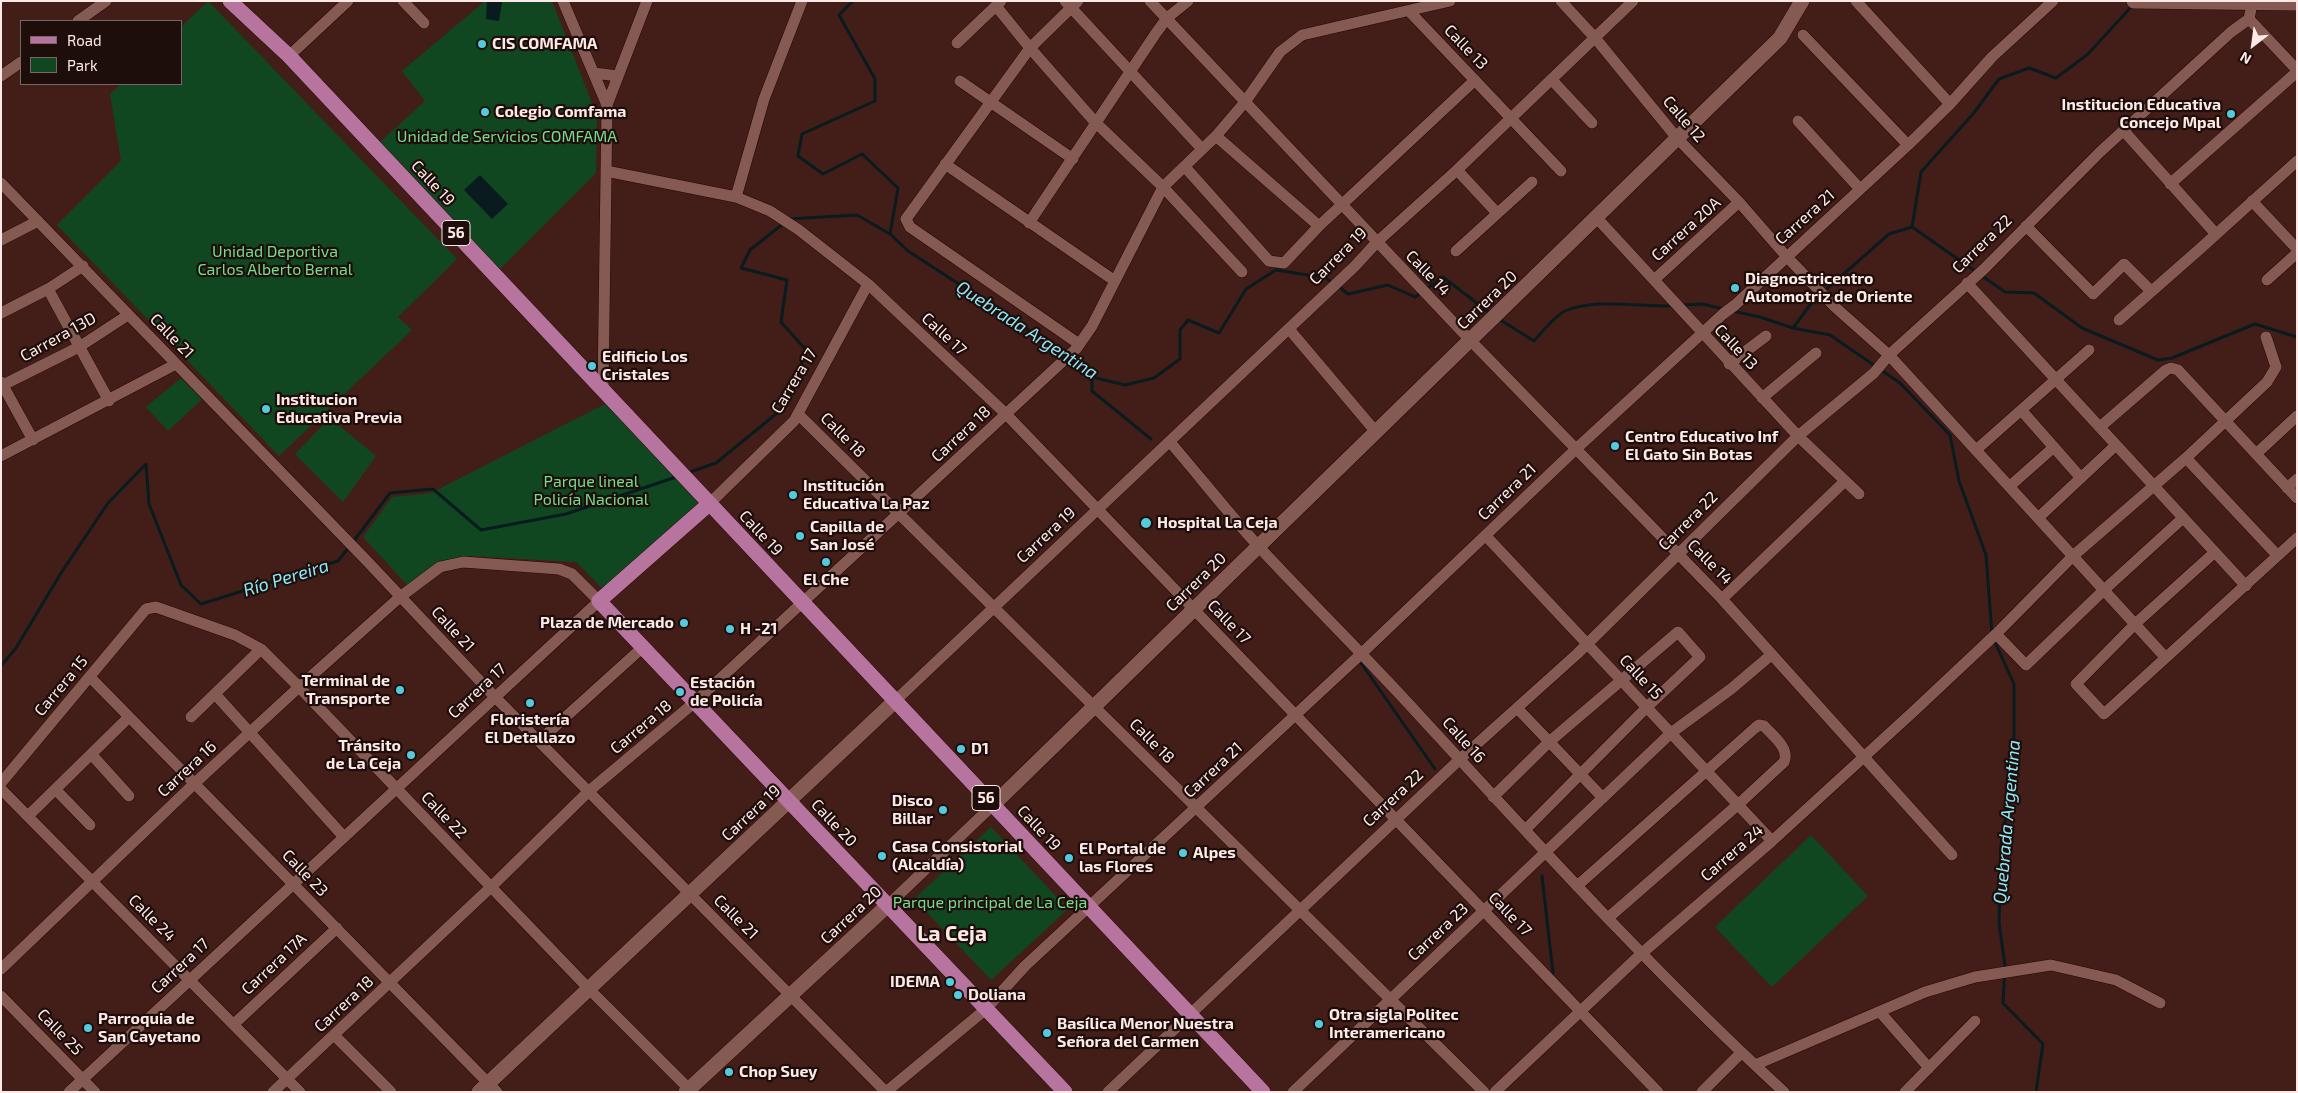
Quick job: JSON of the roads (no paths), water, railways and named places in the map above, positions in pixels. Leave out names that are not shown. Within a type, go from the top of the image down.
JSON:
[{"type":"main road","name":"Calle 19","points":[[230,1],[289,56],[1263,1092]]},
{"type":"main road","name":"Carrera 20","points":[[993,805],[1495,317],[1595,216],[1780,38],[1802,1]]},
{"type":"main road","points":[[2137,2],[2251,11],[2297,3]]},
{"type":"main road","name":"Carrera 17","points":[[599,601],[709,504]]},
{"type":"main road","name":"Calle 20","points":[[599,601],[1065,1092]]},
{"type":"main road","name":"Carrera 19","points":[[488,1089],[589,989],[896,701]]},
{"type":"main road","name":"Carrera 20","points":[[689,1091],[888,905]]},
{"type":"street","points":[[79,20],[106,1]]},
{"type":"street","points":[[289,56],[348,1]]},
{"type":"street","points":[[403,1],[424,23]]},
{"type":"street","points":[[563,1],[607,105]]},
{"type":"street","points":[[603,390],[607,105],[647,1]]},
{"type":"street","points":[[736,197],[764,99],[802,1]]},
{"type":"street","name":"Calle 14","points":[[1150,1],[1470,340],[1680,554],[1725,596],[1771,655],[1952,855]]},
{"type":"street","points":[[1029,223],[1130,70],[1167,18],[1188,1]]},
{"type":"street","name":"Carrera 18","points":[[273,1092],[491,887],[589,791],[695,702],[1078,346],[1092,326],[1163,187],[1216,136],[1245,102],[1280,52],[1302,35],[1450,1]]},
{"type":"street","name":"Calle 12","points":[[1561,1],[1596,38],[1677,138],[1739,202],[1814,285],[1889,355],[2165,658]]},
{"type":"street","name":"Carrera 19","points":[[896,701],[1336,285],[1376,242],[1457,170],[1633,1]]},
{"type":"street","points":[[1856,1],[1950,104]]},
{"type":"street","name":"Carrera 21","points":[[886,1092],[986,1009],[1025,966],[1197,808],[1577,448],[1908,145],[1950,104],[1992,57],[2053,1]]},
{"type":"street","points":[[1078,346],[907,224],[906,218],[911,210],[1030,48],[1072,3],[1202,149]]},
{"type":"street","points":[[957,43],[999,4],[1030,48],[1095,122],[1163,187],[1242,272]]},
{"type":"street","name":"Calle 13","points":[[1409,11],[1561,171]]},
{"type":"street","points":[[2170,184],[2297,71],[2251,11]]},
{"type":"street","name":"Carrera 22","points":[[1108,1092],[1459,760],[1587,644],[1798,436],[1876,370],[1889,355],[1984,269],[2123,130],[2231,32],[2251,11]]},
{"type":"street","points":[[1803,35],[1908,145]]},
{"type":"street","points":[[1,76],[20,63]]},
{"type":"street","points":[[594,74],[618,76]]},
{"type":"street","points":[[1184,167],[1269,261],[1284,263],[1319,226],[1343,206],[1475,80]]},
{"type":"street","points":[[1552,80],[1592,122]]},
{"type":"street","points":[[960,81],[1073,159]]},
{"type":"street","points":[[1798,121],[1860,188]]},
{"type":"street","points":[[2123,130],[2216,233]]},
{"type":"street","points":[[1216,136],[1319,226]]},
{"type":"street","points":[[2119,320],[2297,161]]},
{"type":"street","points":[[945,164],[1115,281]]},
{"type":"street","points":[[1457,170],[1497,213]]},
{"type":"street","name":"Calle 17","points":[[606,171],[736,197],[770,211],[799,230],[868,284],[1006,414],[1658,1092]]},
{"type":"street","name":"Calle 21","points":[[1,182],[367,561],[495,697],[886,1092]]},
{"type":"street","points":[[1456,251],[1532,182]]},
{"type":"street","points":[[2252,201],[2297,249]]},
{"type":"street","name":"Carrera 20A","points":[[1654,280],[1739,202]]},
{"type":"street","name":"Calle 13","points":[[1595,216],[1798,436],[1859,494]]},
{"type":"street","points":[[1,240],[38,221]]},
{"type":"street","points":[[2026,226],[2093,294],[2124,264],[2152,291]]},
{"type":"street","points":[[2267,280],[2297,253]]},
{"type":"street","points":[[1,312],[48,289],[83,266]]},
{"type":"street","points":[[1971,281],[2056,380],[2246,586]]},
{"type":"street","name":"Carrera 17","points":[[709,504],[794,421],[868,284]]},
{"type":"street","points":[[48,289],[108,401]]},
{"type":"street","name":"Carrera 13D","points":[[2,384],[79,347],[128,315]]},
{"type":"street","points":[[1289,329],[1376,432]]},
{"type":"street","points":[[1730,364],[1766,336]]},
{"type":"street","name":"Carrera 24","points":[[1495,1092],[1641,954],[1772,841],[1864,757],[1993,636],[2073,556],[2186,458],[2267,382],[2275,370],[2275,361],[2266,337]]},
{"type":"street","points":[[1976,450],[2089,350]]},
{"type":"street","points":[[1762,398],[1816,353]]},
{"type":"street","points":[[1,456],[176,364]]},
{"type":"street","points":[[2100,427],[2166,370],[2172,368],[2178,370],[2297,498]]},
{"type":"street","points":[[2,384],[33,440]]},
{"type":"street","points":[[2022,411],[2081,478]]},
{"type":"street","name":"Calle 18","points":[[798,414],[1484,1092]]},
{"type":"street","points":[[2256,454],[2297,416]]},
{"type":"street","name":"Calle 16","points":[[1170,442],[1259,546],[1525,830],[1545,854],[1740,1054],[1784,1092]]},
{"type":"street","points":[[2038,518],[2116,445]]},
{"type":"street","points":[[2010,486],[2054,447]]},
{"type":"street","points":[[2186,458],[2277,555]]},
{"type":"street","points":[[2287,488],[2297,479]]},
{"type":"street","points":[[1725,596],[1845,481]]},
{"type":"street","points":[[1993,636],[2026,665],[2183,518]]},
{"type":"street","name":"Calle 15","points":[[1486,536],[1772,841]]},
{"type":"street","points":[[2215,552],[2135,624],[2076,684],[2104,714],[2297,538]]},
{"type":"street","name":"Carrera 16","points":[[1,969],[195,783],[299,687],[400,597],[440,567],[463,562],[559,569],[572,574],[599,601]]},
{"type":"street","name":"Carrera 17","points":[[69,1092],[599,601]]},
{"type":"street","name":"Calle 22","points":[[146,609],[156,607],[235,635],[261,650],[299,687],[689,1091]]},
{"type":"street","name":"Carrera 15","points":[[1,783],[146,609]]},
{"type":"street","points":[[1493,797],[1549,742],[1678,632],[1700,657],[1647,707],[1525,830]]},
{"type":"street","points":[[539,741],[643,647]]},
{"type":"street","points":[[191,717],[261,650]]},
{"type":"street","name":"Carrera 23","points":[[1293,1092],[1671,733],[1732,689],[1771,655]]},
{"type":"street","name":"Calle 23","points":[[90,677],[390,982],[488,1089]]},
{"type":"street","points":[[215,694],[344,837]]},
{"type":"street","points":[[1517,708],[1603,798]]},
{"type":"street","points":[[28,816],[129,717]]},
{"type":"street","points":[[1577,886],[1705,770],[1759,725],[1764,726],[1785,750],[1787,756],[1784,762],[1608,918]]},
{"type":"street","points":[[92,755],[129,796]]},
{"type":"street","name":"Calle 24","points":[[1,789],[300,1092]]},
{"type":"street","points":[[56,790],[90,825]]},
{"type":"street","name":"Carrera 20","points":[[888,905],[993,805]]},
{"type":"street","name":"Carrera 17A","points":[[234,1024],[337,928]]},
{"type":"street","points":[[1755,1065],[1925,992],[1975,977],[2051,965],[2116,980],[2160,1003]]},
{"type":"street","name":"Calle 25","points":[[1,996],[96,1092]]},
{"type":"street","points":[[1880,1012],[1929,1068]]},
{"type":"street","points":[[1906,1092],[1975,1021]]},
{"type":"street","points":[[334,1035],[391,1092]]},
{"type":"street","points":[[1702,1092],[1740,1054]]},
{"type":"waterway","name":"Río Pereira","points":[[788,219],[857,215],[890,234],[898,188],[862,154],[823,174],[798,156],[802,134],[875,101],[875,79],[839,15],[853,1]]},
{"type":"waterway","points":[[1912,227],[1921,172],[1973,114],[1999,79],[2029,68],[2056,78],[2088,54],[2132,6]]},
{"type":"waterway","name":"Río Pereira","points":[[687,473],[716,463],[787,405],[806,350],[781,322],[787,280],[741,268],[750,250],[784,223]]},
{"type":"waterway","points":[[1912,227],[2005,292],[2034,293],[2082,328],[2158,360],[2172,358],[2255,324],[2297,337]]},
{"type":"waterway","points":[[1793,328],[1813,301],[1889,234],[1912,227]]},
{"type":"waterway","name":"Quebrada Argentina","points":[[890,234],[908,251],[962,286],[983,304],[1024,327],[1064,356]]},
{"type":"waterway","name":"Quebrada Argentina","points":[[1069,359],[1092,377],[1125,385],[1154,378],[1180,359],[1180,330],[1188,320],[1219,333],[1246,289],[1276,270],[1326,278],[1333,283]]},
{"type":"waterway","name":"Quebrada Argentina","points":[[1338,286],[1348,294],[1388,285],[1415,297],[1443,277],[1491,314]]},
{"type":"waterway","name":"Quebrada Argentina","points":[[1499,319],[1534,341],[1557,316],[1577,307],[1604,304],[1673,306]]},
{"type":"waterway","name":"Quebrada Argentina","points":[[1682,305],[1703,304],[1723,309]]},
{"type":"waterway","name":"Quebrada Argentina","points":[[1732,311],[1760,317],[1793,328],[1830,335],[1900,383],[1950,435],[1959,481],[1986,555],[1992,634]]},
{"type":"waterway","points":[[1092,377],[1092,391],[1151,439]]},
{"type":"waterway","name":"Río Pereira","points":[[1,666],[16,648],[61,573],[108,503],[146,464],[149,504],[181,585],[201,604],[338,561],[349,547]]},
{"type":"waterway","name":"Río Pereira","points":[[353,542],[390,493],[433,489],[481,530],[566,514],[679,476]]},
{"type":"waterway","name":"Quebrada Argentina","points":[[1994,640],[2014,684],[2014,769],[2001,845],[1999,923],[2005,965],[2003,1003],[2043,1044],[2036,1092]]},
{"type":"waterway","points":[[1361,663],[1435,769]]},
{"type":"waterway","points":[[1542,876],[1553,973]]},
{"type":"place","name":"CIS COMFAMA","points":[[482,44]]},
{"type":"place","name":"Colegio Comfama","points":[[485,112]]},
{"type":"place","name":"Institucion Educativa Concejo Mpal","points":[[2231,114]]},
{"type":"place","name":"Diagnostricentro Automotriz de Oriente","points":[[1735,288]]},
{"type":"place","name":"Edificio Los Cristales","points":[[592,366]]},
{"type":"place","name":"Institucion Educativa Previa","points":[[266,409]]},
{"type":"place","name":"Centro Educativo Inf El Gato Sin Botas","points":[[1615,446]]},
{"type":"place","name":"Institución Educativa La Paz","points":[[793,495]]},
{"type":"place","name":"Hospital La Ceja","points":[[1146,523]]},
{"type":"place","name":"Capilla de San José","points":[[800,536]]},
{"type":"place","name":"El Che","points":[[826,562]]},
{"type":"place","name":"Plaza de Mercado","points":[[684,623]]},
{"type":"place","name":"H -21","points":[[730,629]]},
{"type":"place","name":"Terminal de Transporte","points":[[400,690]]},
{"type":"place","name":"Estación de Policía","points":[[680,692]]},
{"type":"place","name":"Floristería El Detallazo","points":[[530,703]]},
{"type":"place","name":"D1","points":[[961,749]]},
{"type":"place","name":"Tránsito de La Ceja","points":[[411,755]]},
{"type":"place","name":"Disco Billar","points":[[943,810]]},
{"type":"place","name":"Alpes","points":[[1183,853]]},
{"type":"place","name":"Casa Consistorial (Alcaldía)","points":[[882,856]]},
{"type":"place","name":"El Portal de las Flores","points":[[1069,858]]},
{"type":"place","name":"IDEMA","points":[[950,982]]},
{"type":"place","name":"Doliana","points":[[958,995]]},
{"type":"place","name":"Otra sigla Politec Interamericano","points":[[1319,1024]]},
{"type":"place","name":"Parroquia de San Cayetano","points":[[88,1028]]},
{"type":"place","name":"Basílica Menor Nuestra Señora del Carmen","points":[[1047,1033]]},
{"type":"place","name":"Chop Suey","points":[[729,1072]]},
{"type":"district","name":"La Ceja","points":[[952,934]]},
{"type":"park label","name":"Unidad de Servicios COMFAMA","points":[[507,137]]},
{"type":"park label","name":"Unidad Deportiva Carlos Alberto Bernal","points":[[275,261]]},
{"type":"park label","name":"Parque lineal Policía Nacional","points":[[591,491]]},
{"type":"park label","name":"Parque principal de La Ceja","points":[[990,903]]}]
